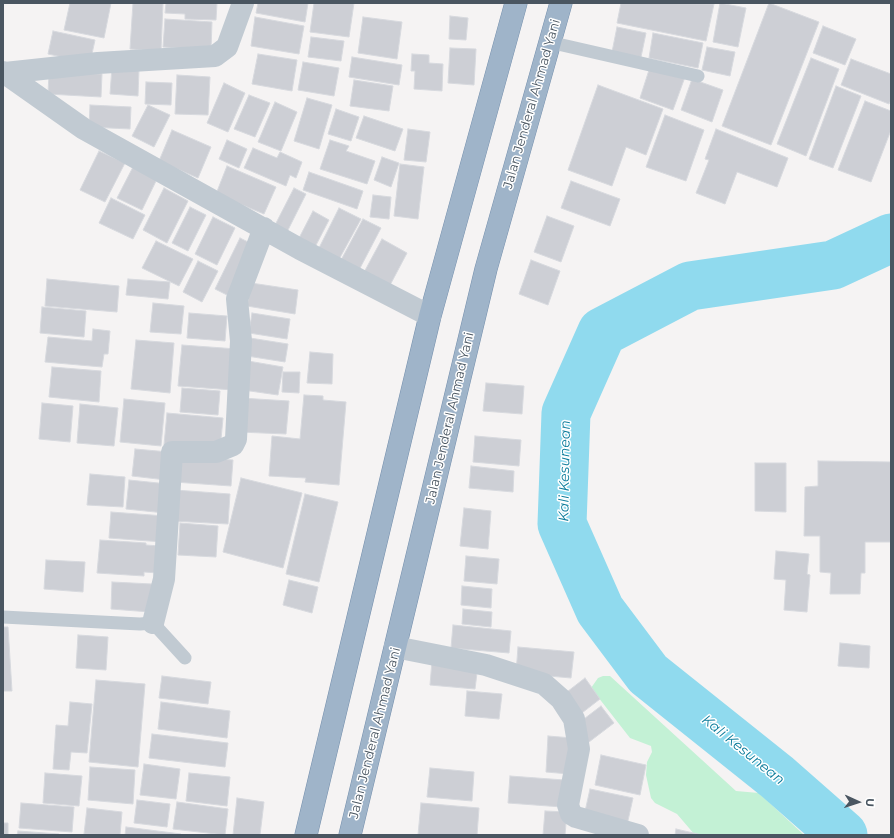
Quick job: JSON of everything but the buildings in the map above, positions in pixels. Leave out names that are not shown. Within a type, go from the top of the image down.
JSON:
[{"type":"highway","points":[[306,835],[430,316],[516,3]]},
{"type":"highway","name":"Jalan Jenderal Ahmad Yani","points":[[350,835],[486,268],[561,3]]},
{"type":"street","points":[[4,73],[98,63],[215,56],[227,47],[242,3]]},
{"type":"street","points":[[4,73],[84,129],[300,249],[430,316]]},
{"type":"street","points":[[152,622],[164,579],[172,452],[216,452],[232,446],[236,439],[241,341],[237,299],[264,228]]},
{"type":"street","points":[[395,647],[486,665],[544,684],[561,699],[574,719],[579,749],[568,804],[571,814],[576,818],[638,835]]},
{"type":"lane","points":[[549,42],[698,76]]},
{"type":"lane","points":[[3,617],[140,624],[152,622],[185,658]]},
{"type":"green space","points":[[610,676],[736,791],[759,793],[804,835],[695,835],[677,814],[655,803],[651,798],[646,775],[647,762],[652,752],[651,746],[630,738],[591,688],[598,678]]},
{"type":"waterway","name":"Kali Kesunean","points":[[843,835],[777,777],[648,674],[600,610],[562,524],[566,413],[602,332],[690,286],[833,265],[891,238]]}]
